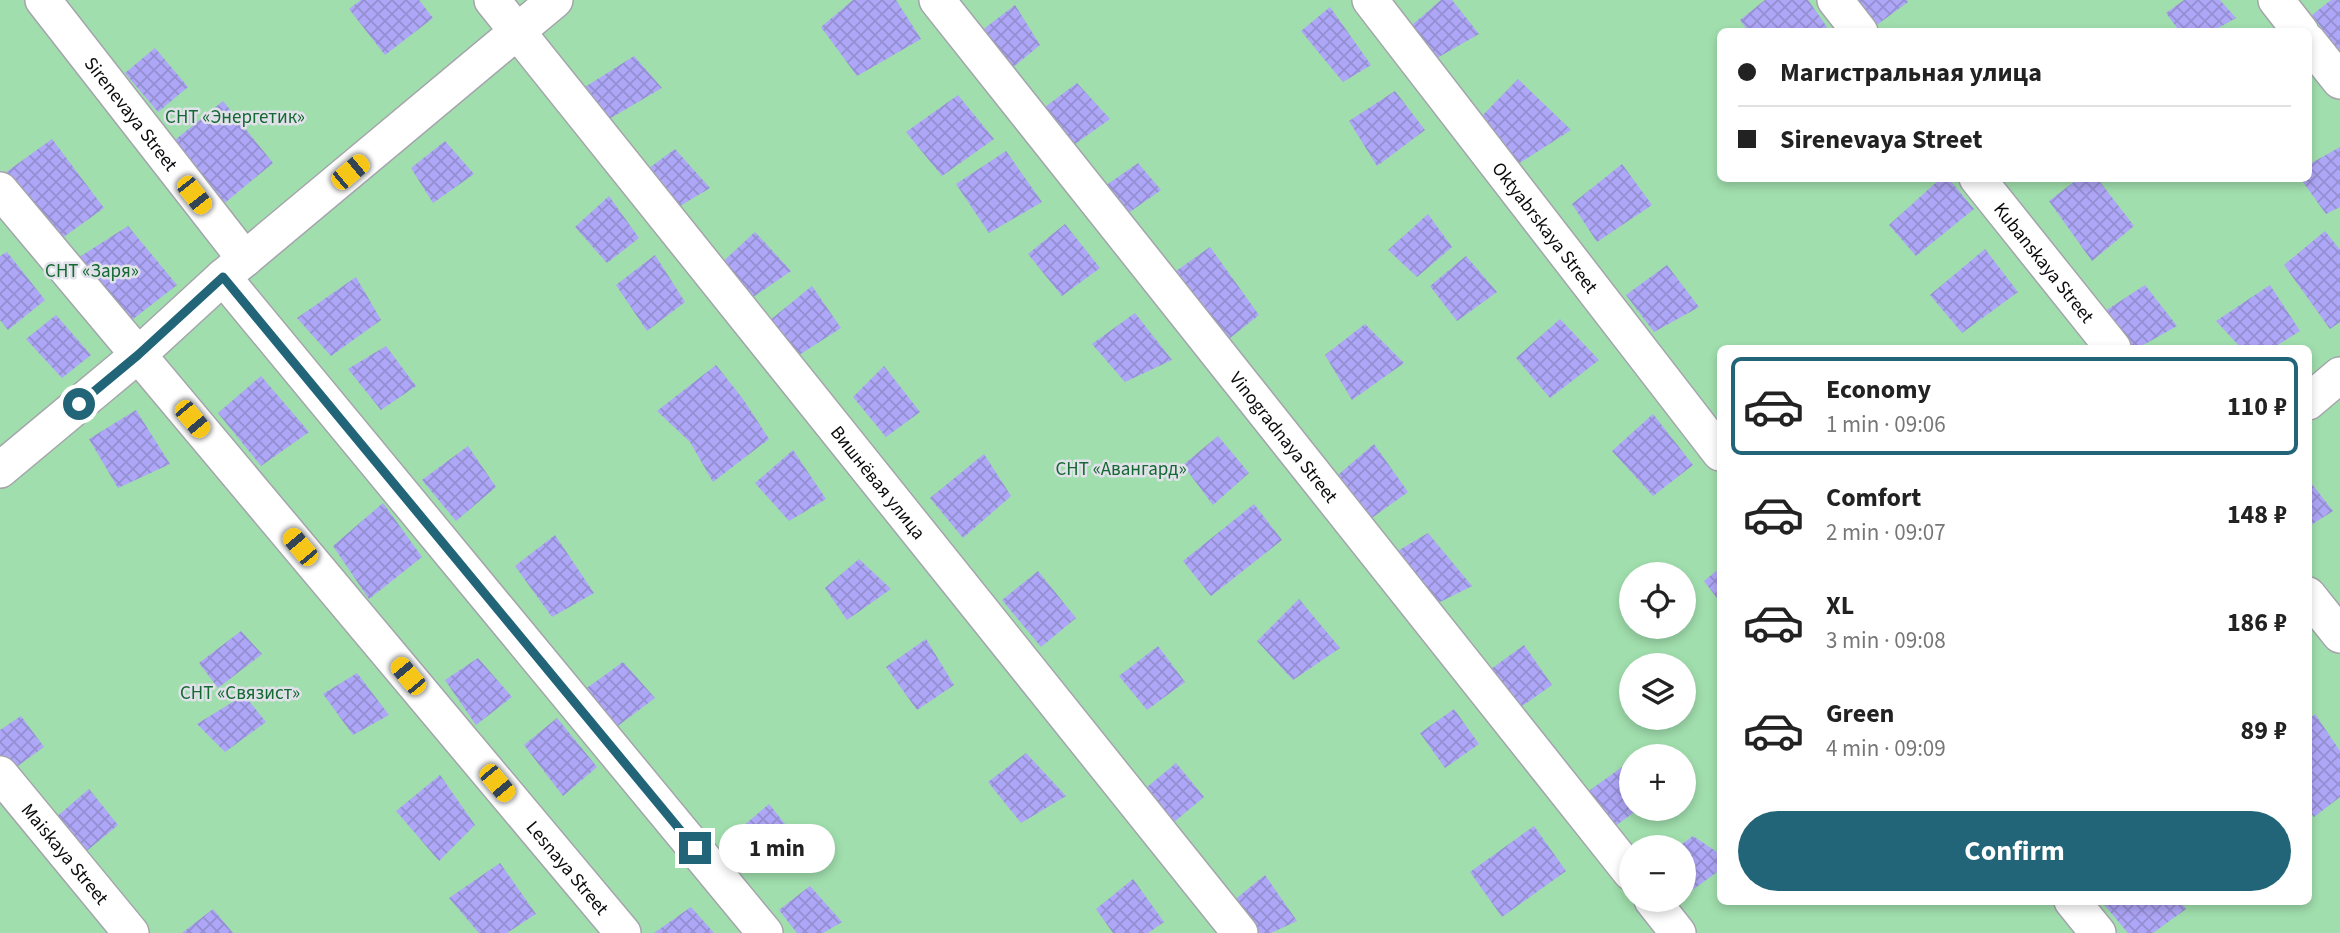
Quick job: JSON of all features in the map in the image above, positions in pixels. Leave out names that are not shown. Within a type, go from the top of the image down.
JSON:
[{"type":"street","name":"Sirenevaya Street","points":[[43,0],[234,268],[765,933]]},
{"type":"street","name":"Вишнёвая улица","points":[[492,0],[1240,933]]},
{"type":"street","points":[[0,470],[138,355],[234,268],[555,0]]},
{"type":"street","name":"Vinogradnaya Street","points":[[937,0],[1619,858]]},
{"type":"street","name":"Oktyabrskaya Street","points":[[1370,0],[1717,449]]},
{"type":"street","points":[[1835,0],[1857,28]]},
{"type":"street","points":[[2276,0],[2298,28]]},
{"type":"street","points":[[2312,46],[2340,81]]},
{"type":"street","name":"Kubanskaya Street","points":[[1980,182],[2111,345]]},
{"type":"street","name":"Lesnaya Street","points":[[0,190],[623,933]]},
{"type":"street","points":[[2312,399],[2340,375]]},
{"type":"street","points":[[2312,599],[2340,635]]},
{"type":"street","name":"Maiskaya Street","points":[[0,774],[131,933]]},
{"type":"street","points":[[2075,905],[2098,933]]},
{"type":"street","points":[[1661,912],[1678,933]]},
{"type":"green space","name":"СНТ «Авангард»","points":[[0,0],[2340,0],[2340,933],[0,933]]},
{"type":"building","points":[[361,0],[419,0],[433,18],[385,55],[349,9]]},
{"type":"building","points":[[853,0],[896,0],[921,39],[857,76],[821,27]]},
{"type":"building","points":[[1441,0],[1452,0],[1479,34],[1437,58],[1412,25]]},
{"type":"building","points":[[1765,0],[1808,0],[1827,27],[1746,28],[1740,20]]},
{"type":"building","points":[[1851,0],[1907,0],[1908,2],[1874,27]]},
{"type":"building","points":[[2184,0],[2220,0],[2236,18],[2218,28],[2177,28],[2166,13]]},
{"type":"building","points":[[2331,0],[2340,0],[2340,53],[2312,15]]},
{"type":"building","points":[[1015,5],[1040,45],[1001,77],[972,38]]},
{"type":"building","points":[[1330,7],[1371,65],[1343,82],[1301,31]]},
{"type":"building","points":[[155,48],[188,87],[158,112],[125,73]]},
{"type":"building","points":[[634,56],[662,88],[609,119],[582,89]]},
{"type":"building","points":[[1518,79],[1571,130],[1518,164],[1481,117]]},
{"type":"building","points":[[1077,83],[1110,119],[1061,154],[1033,116]]},
{"type":"building","points":[[1395,91],[1425,130],[1377,166],[1349,121]]},
{"type":"building","points":[[958,95],[994,139],[942,176],[906,132]]},
{"type":"building","points":[[223,101],[273,163],[215,211],[164,149]]},
{"type":"building","points":[[52,139],[104,208],[58,241],[5,173]]},
{"type":"building","points":[[445,141],[474,174],[433,203],[411,168]]},
{"type":"building","points":[[2340,147],[2340,207],[2326,214],[2303,182],[2312,182],[2312,163]]},
{"type":"building","points":[[675,149],[710,188],[670,212],[641,174]]},
{"type":"building","points":[[1006,151],[1042,202],[989,233],[956,184]]},
{"type":"building","points":[[1138,163],[1161,190],[1117,221],[1095,193]]},
{"type":"building","points":[[1622,164],[1652,205],[1597,242],[1572,204]]},
{"type":"building","points":[[1937,182],[1951,182],[1974,209],[1916,256],[1889,225]]},
{"type":"building","points":[[2074,182],[2100,182],[2134,226],[2092,261],[2049,201]]},
{"type":"building","points":[[609,196],[639,238],[607,263],[575,227]]},
{"type":"building","points":[[1428,214],[1452,247],[1417,277],[1388,250]]},
{"type":"building","points":[[1065,224],[1100,268],[1062,296],[1028,254]]},
{"type":"building","points":[[128,226],[177,285],[124,326],[70,263]]},
{"type":"building","points":[[2325,231],[2340,250],[2340,322],[2330,329],[2284,265]]},
{"type":"building","points":[[755,232],[791,271],[743,304],[716,268]]},
{"type":"building","points":[[1210,247],[1259,315],[1225,342],[1169,276]]},
{"type":"building","points":[[1985,249],[2018,292],[1962,333],[1930,295]]},
{"type":"building","points":[[7,252],[45,300],[8,330],[0,320],[0,256]]},
{"type":"building","points":[[655,255],[685,302],[647,331],[616,285]]},
{"type":"building","points":[[1466,256],[1497,292],[1457,321],[1430,286]]},
{"type":"building","points":[[1667,265],[1699,307],[1654,332],[1626,295]]},
{"type":"building","points":[[356,277],[381,320],[331,356],[297,318]]},
{"type":"building","points":[[2145,285],[2177,326],[2143,345],[2130,345],[2102,313]]},
{"type":"building","points":[[2270,285],[2300,331],[2278,345],[2238,345],[2216,321]]},
{"type":"building","points":[[812,286],[841,328],[796,357],[769,321]]},
{"type":"building","points":[[1135,313],[1172,360],[1125,382],[1092,344]]},
{"type":"building","points":[[56,315],[91,355],[62,378],[26,339]]},
{"type":"building","points":[[1560,319],[1599,360],[1550,398],[1516,358]]},
{"type":"building","points":[[1365,324],[1404,363],[1352,400],[1325,355]]},
{"type":"building","points":[[386,346],[416,386],[381,410],[348,369]]},
{"type":"building","points":[[716,365],[743,399],[769,439],[713,482],[690,442],[657,411]]},
{"type":"building","points":[[884,366],[920,412],[886,437],[853,397]]},
{"type":"building","points":[[261,376],[309,432],[261,466],[218,413]]},
{"type":"building","points":[[136,410],[170,464],[118,488],[89,439]]},
{"type":"building","points":[[1653,414],[1693,465],[1653,496],[1612,451]]},
{"type":"building","points":[[1218,436],[1249,473],[1213,505],[1183,465]]},
{"type":"building","points":[[1374,444],[1408,492],[1362,525],[1331,481]]},
{"type":"building","points":[[468,446],[496,487],[456,521],[422,480]]},
{"type":"building","points":[[793,450],[826,499],[789,521],[755,483]]},
{"type":"building","points":[[984,454],[1011,496],[963,538],[930,498]]},
{"type":"building","points":[[2312,484],[2333,511],[2312,524]]},
{"type":"building","points":[[383,503],[422,557],[369,599],[333,546]]},
{"type":"building","points":[[1254,504],[1282,540],[1211,596],[1183,561]]},
{"type":"building","points":[[1428,533],[1472,586],[1430,607],[1391,555]]},
{"type":"building","points":[[555,535],[594,593],[552,617],[515,566]]},
{"type":"building","points":[[859,559],[891,589],[847,620],[825,588]]},
{"type":"building","points":[[1717,570],[1717,598],[1704,581]]},
{"type":"building","points":[[1038,571],[1076,618],[1041,647],[1002,600]]},
{"type":"building","points":[[1299,599],[1340,648],[1293,680],[1257,641]]},
{"type":"building","points":[[241,631],[262,654],[218,688],[199,663]]},
{"type":"building","points":[[926,639],[954,685],[917,710],[886,667]]},
{"type":"building","points":[[1524,645],[1552,685],[1515,711],[1487,672]]},
{"type":"building","points":[[1158,646],[1185,682],[1147,710],[1119,676]]},
{"type":"building","points":[[478,658],[512,697],[476,725],[445,680]]},
{"type":"building","points":[[623,662],[655,698],[615,728],[584,690]]},
{"type":"building","points":[[357,673],[389,715],[353,735],[323,694]]},
{"type":"building","points":[[244,695],[266,722],[225,752],[197,724]]},
{"type":"building","points":[[1454,709],[1479,744],[1445,768],[1420,733]]},
{"type":"building","points":[[2315,714],[2340,751],[2340,797],[2314,817],[2312,815],[2312,717]]},
{"type":"building","points":[[21,716],[44,747],[8,773],[0,765],[0,730]]},
{"type":"building","points":[[557,718],[597,767],[563,796],[524,745]]},
{"type":"building","points":[[1026,753],[1066,796],[1021,823],[988,782]]},
{"type":"building","points":[[1176,763],[1204,797],[1168,827],[1140,793]]},
{"type":"building","points":[[1619,769],[1619,821],[1622,821],[1611,829],[1582,796]]},
{"type":"building","points":[[440,775],[475,825],[439,861],[396,811]]},
{"type":"building","points":[[89,789],[118,825],[83,854],[54,819]]},
{"type":"building","points":[[769,804],[797,839],[760,865],[735,833]]},
{"type":"building","points":[[1534,826],[1566,871],[1502,917],[1470,872]]},
{"type":"building","points":[[1696,838],[1717,852],[1717,872],[1696,887]]},
{"type":"building","points":[[500,863],[536,914],[507,933],[479,933],[449,898]]},
{"type":"building","points":[[1265,875],[1297,921],[1271,933],[1247,933],[1226,907]]},
{"type":"building","points":[[1133,879],[1164,922],[1148,933],[1113,933],[1096,909]]},
{"type":"building","points":[[810,886],[842,922],[823,933],[797,933],[779,910]]},
{"type":"building","points":[[2104,905],[2183,905],[2186,909],[2153,933],[2128,933]]},
{"type":"building","points":[[691,907],[714,933],[654,933]]},
{"type":"building","points":[[213,909],[233,933],[182,933]]},
{"type":"route","points":[[79,404],[138,355],[223,277],[695,848]]},
{"type":"park label","name":"СНТ «Энергетик»","points":[[235,116]]},
{"type":"park label","name":"СНТ «Заря»","points":[[92,270]]},
{"type":"park label","name":"СНТ «Связист»","points":[[240,692]]}]
